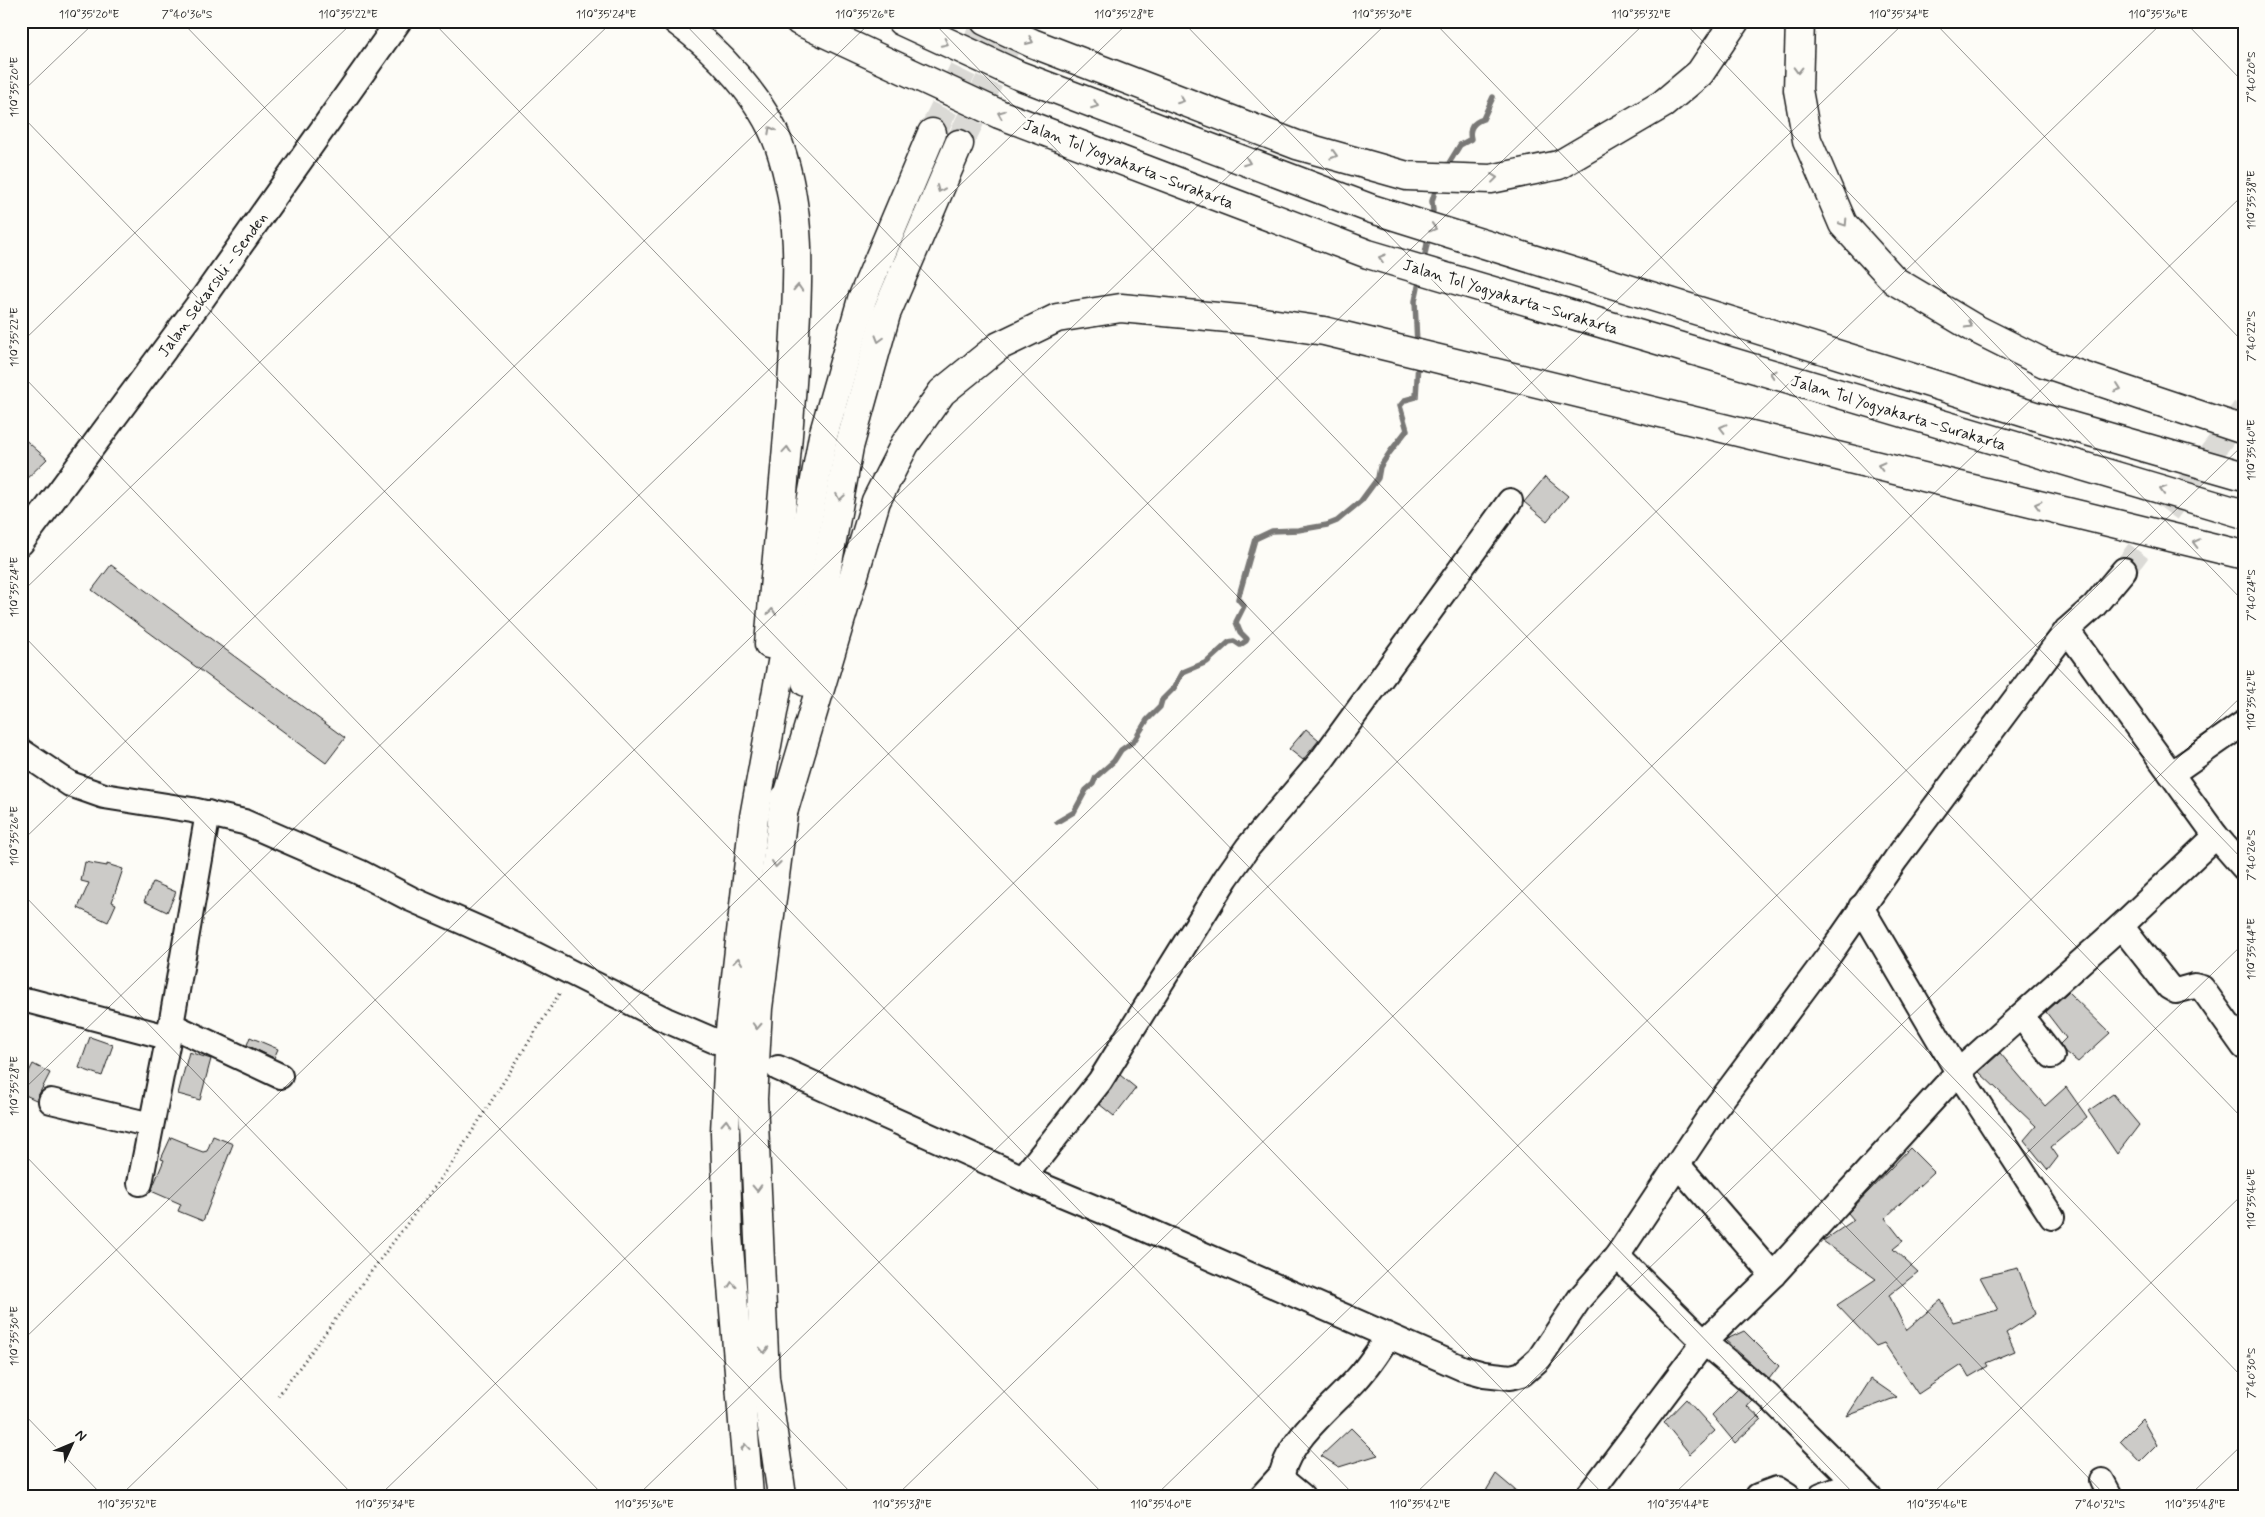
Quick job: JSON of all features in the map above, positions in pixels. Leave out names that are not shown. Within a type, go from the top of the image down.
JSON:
[{"type":"highway","points":[[677,21],[704,40],[755,99],[779,144],[793,194],[799,259],[790,410],[754,817],[730,1030],[725,1132],[728,1236],[749,1496]]},
{"type":"highway","name":"Jalan Tol Yogyakarta–Surakarta","points":[[799,21],[999,114],[1368,254],[2244,514]]},
{"type":"highway","points":[[902,21],[1018,75],[1372,209],[2025,413],[2244,476]]},
{"type":"highway","points":[[985,21],[1032,43],[1297,145],[1407,176],[1491,179],[1559,165],[1662,104],[1700,73],[1734,21]]},
{"type":"highway","points":[[1800,21],[1798,90],[1806,140],[1843,224],[1896,281],[1974,328],[2044,363],[2244,430]]},
{"type":"highway","points":[[754,817],[823,436],[862,299],[932,132]]},
{"type":"highway","points":[[782,1496],[765,1378],[754,1099],[758,1008],[782,816],[849,447],[886,314],[958,144]]},
{"type":"highway","points":[[782,816],[876,501],[905,444],[942,392],[999,346],[1057,318],[1121,308],[1250,320],[1324,331],[2244,555]]},
{"type":"street","name":"Jalan Sekarsuli - Senden","points":[[21,543],[203,298],[399,21]]},
{"type":"street","points":[[1023,1178],[1100,1081],[1242,855],[1321,762],[1510,501]]},
{"type":"street","points":[[778,1068],[1023,1178],[1167,1238],[1462,1368],[1506,1377],[1522,1374],[1539,1359],[1580,1298],[1617,1256],[1714,1110],[1830,954],[1861,907],[2067,630],[2094,606],[2124,570]]},
{"type":"street","points":[[2067,630],[2216,836],[2244,868]]},
{"type":"street","points":[[2171,774],[2244,723]]},
{"type":"street","points":[[21,751],[70,784],[90,792],[104,796],[208,812],[244,822],[314,852],[573,972],[666,1020],[715,1042]]},
{"type":"street","points":[[140,1183],[208,812]]},
{"type":"street","points":[[1588,1496],[1704,1342],[1774,1275],[1958,1072],[2121,926],[2216,836]]},
{"type":"street","points":[[1861,907],[1958,1072],[2052,1217]]},
{"type":"street","points":[[2121,926],[2169,987],[2176,991],[2194,986],[2202,988],[2244,1047]]},
{"type":"street","points":[[30,1001],[169,1031],[280,1076]]},
{"type":"street","points":[[2021,1016],[2052,1056]]},
{"type":"street","points":[[51,1101],[151,1125]]},
{"type":"street","points":[[1678,1165],[1774,1275]]},
{"type":"street","points":[[1617,1256],[1704,1342],[1768,1396],[1862,1489]]},
{"type":"street","points":[[1262,1496],[1282,1474],[1284,1465],[1294,1448],[1365,1369],[1388,1336]]},
{"type":"street","points":[[1282,1474],[1285,1482],[1302,1496]]},
{"type":"street","points":[[1758,1496],[1778,1489],[1788,1496]]},
{"type":"street","points":[[1821,1496],[1862,1489]]},
{"type":"path","points":[[278,1396],[451,1165],[573,972]]},
{"type":"building","points":[[21,436],[47,459],[21,484]]},
{"type":"building","points":[[1545,477],[1568,496],[1547,521],[1524,502]]},
{"type":"building","points":[[111,565],[345,738],[326,763],[92,590]]},
{"type":"building","points":[[1306,729],[1319,740],[1303,760],[1289,749]]},
{"type":"building","points":[[85,862],[107,866],[107,864],[123,869],[112,902],[116,904],[108,922],[78,908],[89,883],[81,881]]},
{"type":"building","points":[[153,882],[176,892],[167,912],[144,901]]},
{"type":"building","points":[[2068,992],[2110,1033],[2078,1062],[2065,1052],[2060,1044],[2066,1038],[2046,1012]]},
{"type":"building","points":[[90,1037],[113,1045],[102,1076],[79,1068]]},
{"type":"building","points":[[250,1037],[278,1049],[274,1058],[247,1045]]},
{"type":"building","points":[[189,1052],[211,1059],[200,1100],[178,1094]]},
{"type":"building","points":[[2000,1053],[2045,1106],[2066,1087],[2087,1117],[2051,1147],[2058,1157],[2048,1170],[2024,1140],[2036,1126],[1979,1072]]},
{"type":"building","points":[[33,1064],[50,1073],[36,1100],[21,1093],[21,1087]]},
{"type":"building","points":[[1120,1075],[1136,1088],[1114,1116],[1099,1104]]},
{"type":"building","points":[[2113,1094],[2139,1125],[2117,1154],[2088,1111]]},
{"type":"building","points":[[213,1136],[233,1144],[203,1221],[178,1211],[181,1204],[151,1191],[164,1160],[161,1159],[171,1137],[203,1152],[207,1151]]},
{"type":"building","points":[[1910,1148],[1934,1172],[1885,1218],[1903,1241],[1893,1249],[1918,1272],[1889,1295],[1906,1330],[1941,1300],[1953,1322],[1998,1310],[1980,1277],[2018,1268],[2035,1314],[2006,1333],[2015,1351],[1986,1363],[1988,1366],[1969,1377],[1962,1365],[1918,1394],[1884,1343],[1876,1346],[1837,1305],[1876,1279],[1823,1241],[1854,1220],[1848,1213]]},
{"type":"building","points":[[1744,1331],[1779,1366],[1769,1379],[1725,1340]]},
{"type":"building","points":[[1871,1379],[1897,1397],[1847,1416]]},
{"type":"building","points":[[1738,1389],[1752,1400],[1747,1406],[1761,1419],[1735,1443],[1712,1415]]},
{"type":"building","points":[[1686,1399],[1715,1431],[1690,1454],[1664,1422]]},
{"type":"building","points":[[2142,1419],[2157,1445],[2140,1462],[2120,1441]]},
{"type":"building","points":[[1351,1428],[1378,1455],[1339,1467],[1321,1456]]},
{"type":"building","points":[[1496,1474],[1522,1496],[1483,1496]]},
{"type":"waterway","points":[[1446,168],[1460,145],[1471,139],[1471,129],[1474,124],[1483,119],[1493,97]]},
{"type":"waterway","points":[[1428,220],[1433,211],[1432,201],[1437,185]]},
{"type":"waterway","points":[[1423,264],[1429,234]]},
{"type":"waterway","points":[[1417,345],[1415,301],[1420,277]]},
{"type":"waterway","points":[[1057,822],[1074,812],[1086,790],[1093,784],[1096,777],[1114,761],[1121,750],[1134,741],[1147,720],[1160,707],[1162,700],[1174,688],[1183,672],[1207,662],[1229,642],[1234,641],[1240,645],[1246,641],[1247,639],[1240,632],[1236,622],[1244,606],[1238,599],[1255,539],[1272,531],[1298,530],[1327,525],[1337,521],[1361,501],[1378,478],[1380,467],[1407,430],[1400,406],[1405,400],[1416,397],[1418,362]]},
{"type":"tunnel","points":[[932,133],[987,21]]},
{"type":"tunnel","points":[[959,144],[1018,21]]},
{"type":"tunnel","points":[[2124,570],[2244,409]]}]
